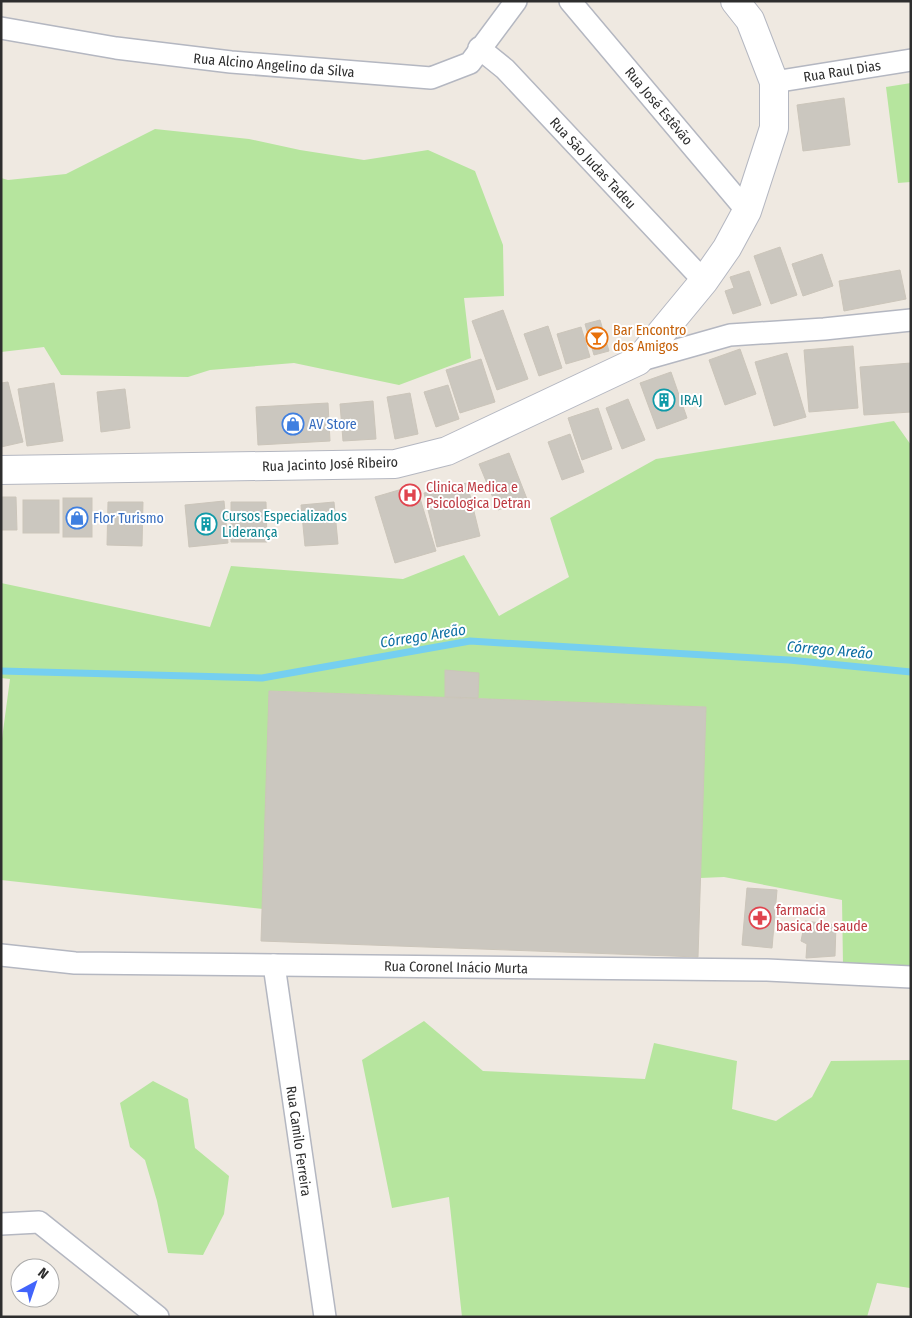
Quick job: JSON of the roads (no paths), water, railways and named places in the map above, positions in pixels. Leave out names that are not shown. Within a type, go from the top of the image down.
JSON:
[{"type":"main road","points":[[638,361],[704,281],[727,248],[747,211],[774,128],[774,82],[750,20],[735,1]]},
{"type":"main road","name":"Rua Jacinto José Ribeiro","points":[[1,470],[395,464],[446,451],[638,361]]},
{"type":"street","name":"Rua Alcino Angelino da Silva","points":[[1,28],[116,48],[221,61],[431,78],[470,63],[479,48],[516,1]]},
{"type":"street","name":"Rua José Estêvão","points":[[570,1],[747,211]]},
{"type":"street","name":"Rua São Judas Tadeu","points":[[479,48],[505,69],[704,281]]},
{"type":"street","name":"Rua Raul Dias","points":[[774,82],[911,60]]},
{"type":"street","points":[[638,361],[730,335],[824,329],[911,320]]},
{"type":"street","name":"Rua Coronel Inácio Murta","points":[[1,955],[75,963],[767,970],[911,977]]},
{"type":"street","name":"Rua Camilo Ferreira","points":[[274,965],[325,1317]]},
{"type":"street","points":[[1,1224],[39,1222],[158,1317]]},
{"type":"waterway","name":"Córrego Areão","points":[[1,671],[262,678],[470,641],[789,660],[911,672]]},
{"type":"place","name":"Bar Encontro dos Amigos","points":[[597,338]]},
{"type":"place","name":"IRAJ","points":[[664,400]]},
{"type":"place","name":"AV Store","points":[[293,424]]},
{"type":"place","name":"Clinica Medica e Psicologica Detran","points":[[410,495]]},
{"type":"place","name":"Flor Turismo","points":[[77,518]]},
{"type":"place","name":"Cursos Especializados Liderança","points":[[206,524]]},
{"type":"place","name":"farmacia basica de saude","points":[[760,918]]}]
